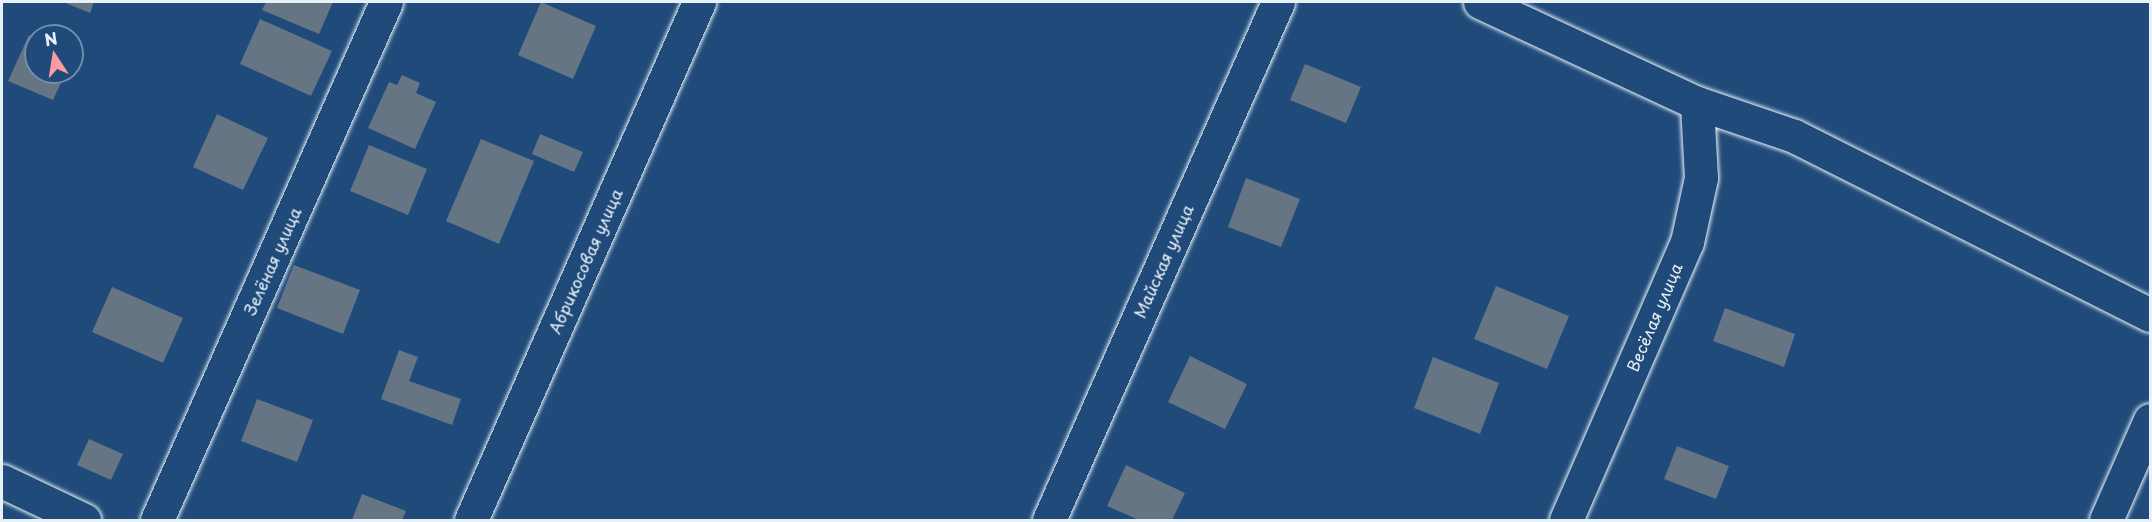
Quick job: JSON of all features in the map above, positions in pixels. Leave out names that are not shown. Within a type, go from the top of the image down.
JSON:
[{"type":"street","name":"Зелёная улица","points":[[157,520],[386,2]]},
{"type":"street","name":"Абрикосовая улица","points":[[471,520],[699,2]]},
{"type":"street","name":"Майская улица","points":[[1049,520],[1278,2]]},
{"type":"street","points":[[1480,2],[1697,103],[1794,136],[2151,315]]},
{"type":"street","name":"Весёлая улица","points":[[1566,520],[1687,242],[1701,178],[1697,103]]},
{"type":"street","points":[[2106,520],[2151,420]]},
{"type":"street","points":[[2,482],[84,520]]},
{"type":"building","points":[[63,2],[94,2],[90,13]]},
{"type":"building","points":[[266,2],[333,2],[319,34],[262,10]]},
{"type":"building","points":[[541,2],[596,26],[573,79],[518,55]]},
{"type":"building","points":[[260,19],[332,51],[311,96],[240,64]]},
{"type":"building","points":[[24,46],[24,84],[60,84],[53,100],[8,81]]},
{"type":"building","points":[[1305,64],[1361,87],[1346,123],[1290,100]]},
{"type":"building","points":[[402,75],[420,83],[416,93],[436,102],[415,149],[368,128],[389,82],[397,85]]},
{"type":"building","points":[[217,114],[268,138],[243,190],[193,167]]},
{"type":"building","points":[[540,134],[583,152],[574,172],[532,154]]},
{"type":"building","points":[[481,139],[534,161],[499,244],[446,221]]},
{"type":"building","points":[[369,145],[427,169],[408,215],[350,191]]},
{"type":"building","points":[[1246,178],[1300,199],[1281,247],[1228,227]]},
{"type":"building","points":[[294,265],[360,290],[343,334],[277,308]]},
{"type":"building","points":[[1496,286],[1569,316],[1547,369],[1474,339]]},
{"type":"building","points":[[112,287],[183,318],[163,363],[92,332]]},
{"type":"building","points":[[1725,308],[1795,334],[1784,367],[1713,341]]},
{"type":"building","points":[[399,350],[418,357],[409,381],[461,399],[452,425],[381,399]]},
{"type":"building","points":[[1190,356],[1247,384],[1225,429],[1168,402]]},
{"type":"building","points":[[1433,357],[1499,383],[1480,434],[1414,408]]},
{"type":"building","points":[[257,399],[313,420],[297,462],[241,441]]},
{"type":"building","points":[[89,439],[123,454],[111,480],[77,465]]},
{"type":"building","points":[[1677,446],[1729,466],[1716,499],[1664,479]]},
{"type":"building","points":[[1126,465],[1185,493],[1172,520],[1139,520],[1107,506]]},
{"type":"building","points":[[362,494],[406,511],[402,520],[352,520]]}]
